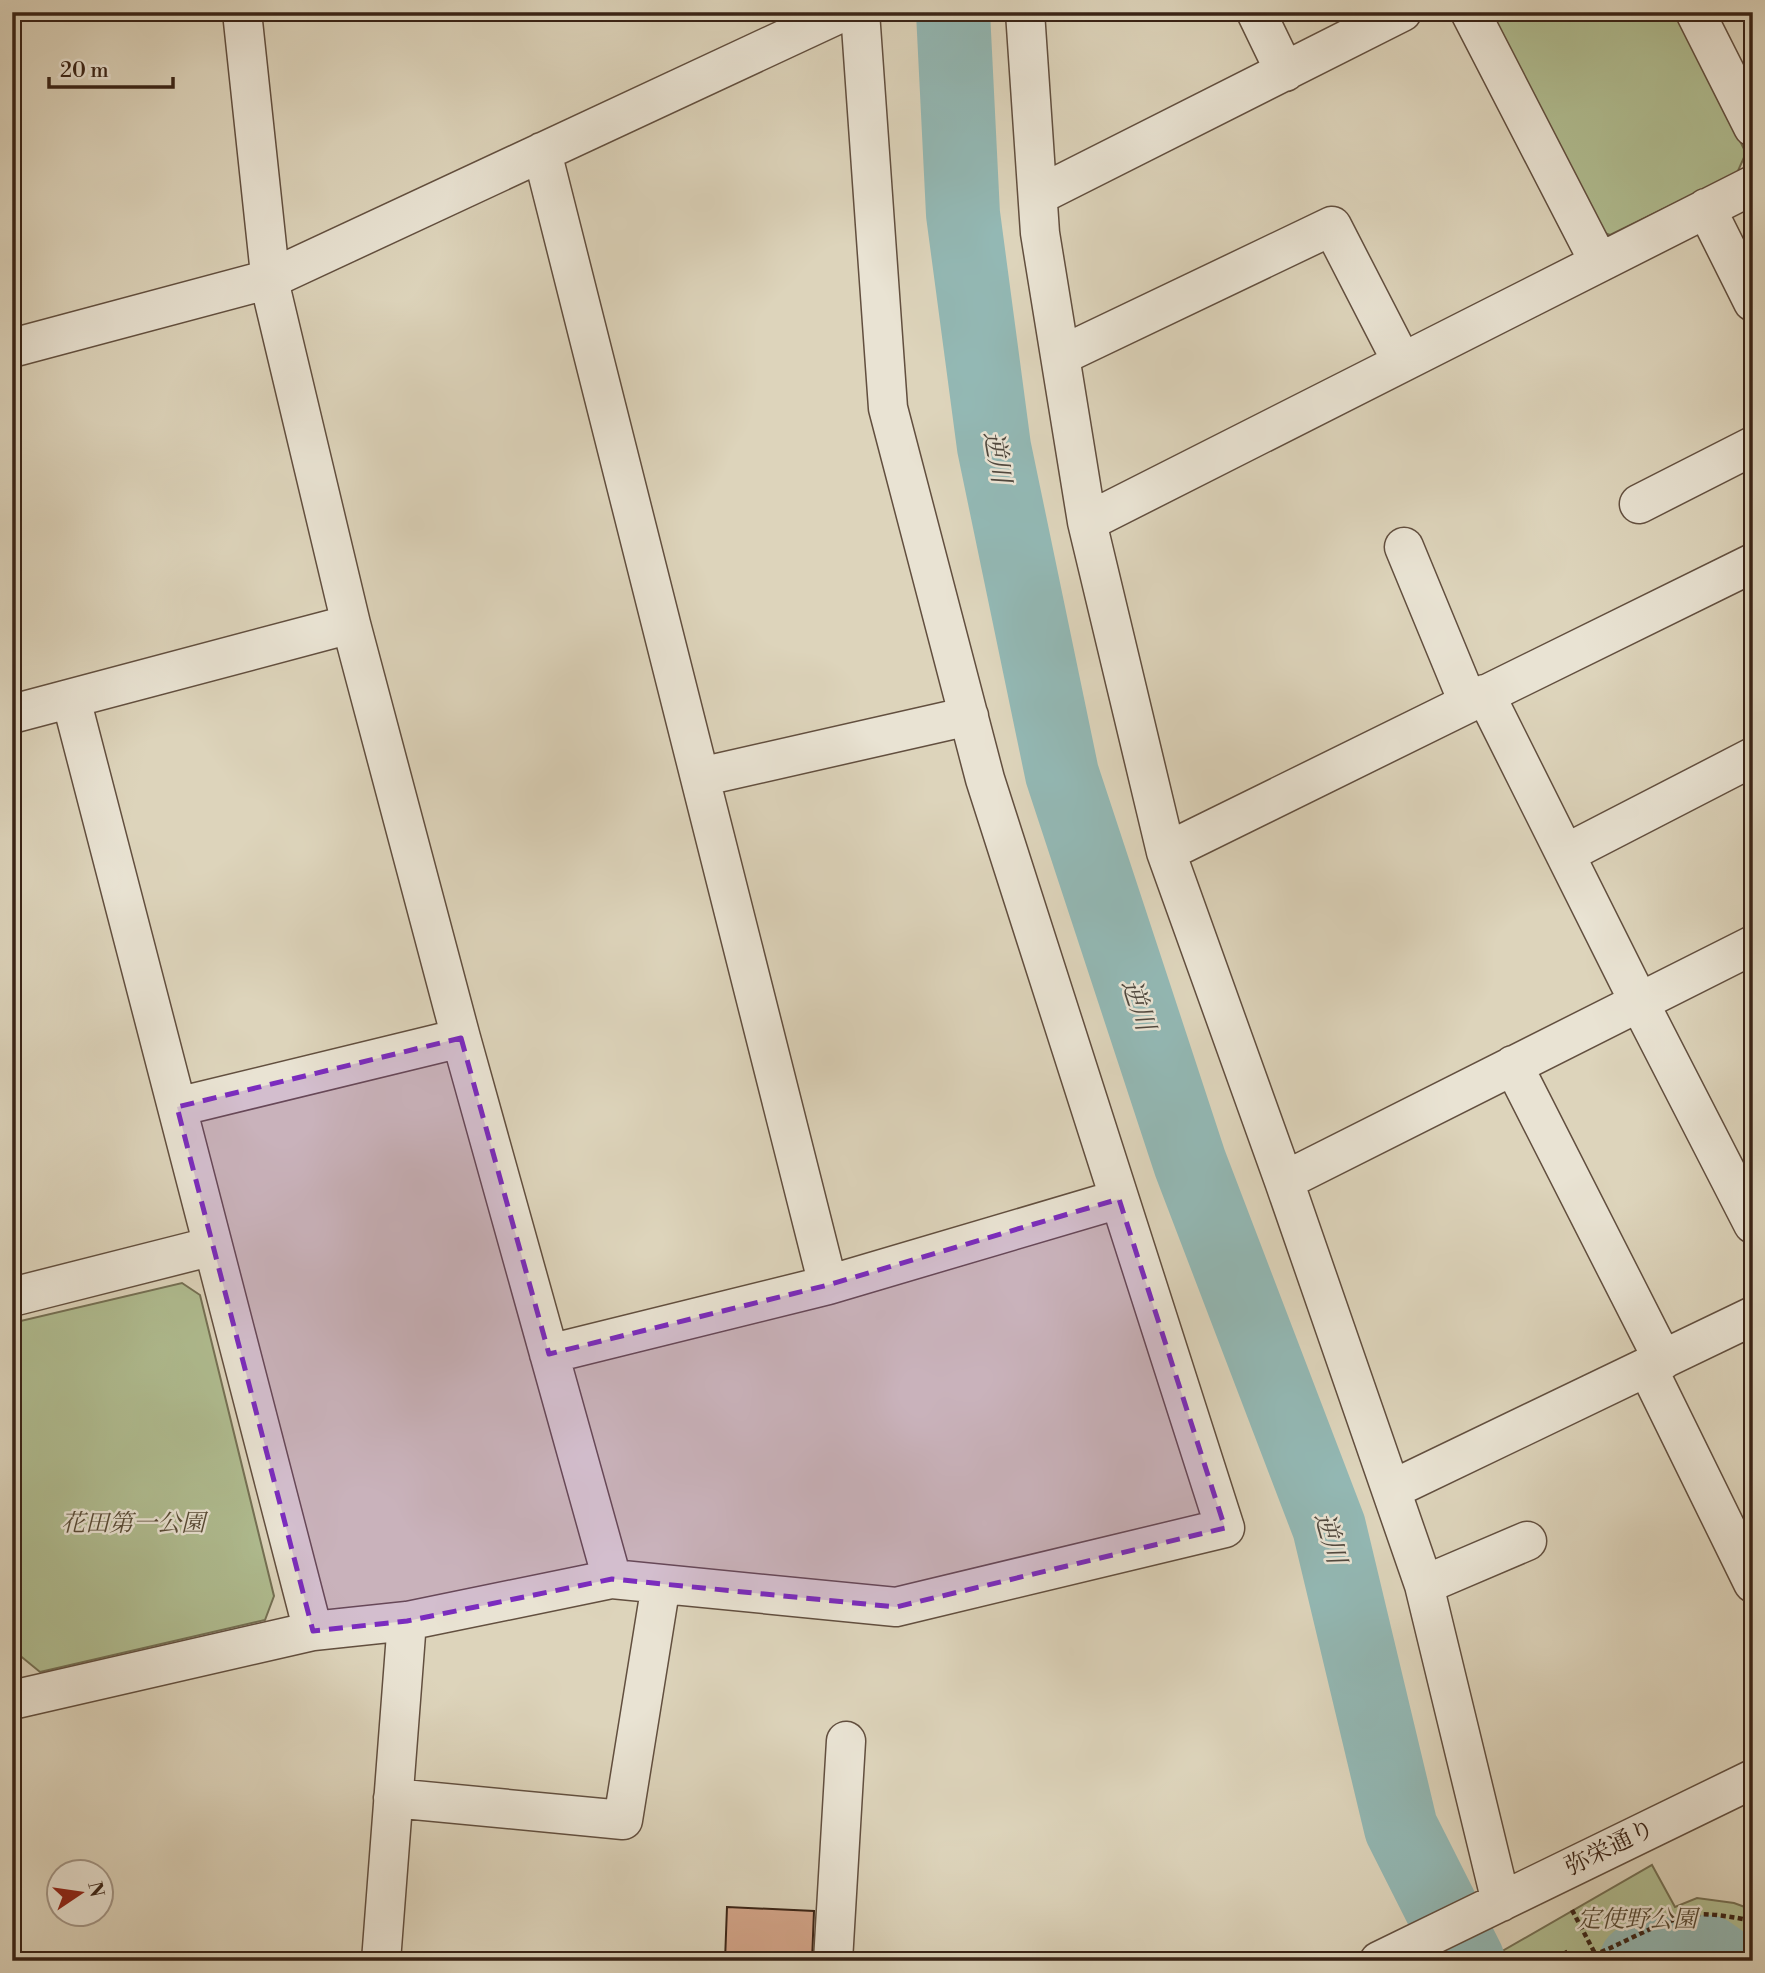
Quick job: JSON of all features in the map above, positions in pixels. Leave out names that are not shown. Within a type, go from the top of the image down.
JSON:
[{"type":"street","points":[[242,12],[270,279],[351,624],[461,1038],[612,1579]]},
{"type":"street","points":[[12,348],[270,279],[843,12]]},
{"type":"street","points":[[12,1700],[313,1630],[407,1621],[612,1579],[895,1607],[1225,1528],[989,792],[888,408],[860,12]]},
{"type":"street","points":[[1025,12],[1040,233],[1087,522],[1166,852],[1284,1181],[1424,1586],[1501,1902]]},
{"type":"street","points":[[1256,12],[1285,72]]},
{"type":"street","points":[[1039,195],[1402,12]]},
{"type":"street","points":[[1470,12],[1599,262]]},
{"type":"street","points":[[1695,12],[1753,127]]},
{"type":"street","points":[[542,152],[828,1285]]},
{"type":"street","points":[[1087,522],[1753,185]]},
{"type":"street","points":[[1706,208],[1753,302]]},
{"type":"street","points":[[1060,356],[1332,226],[1402,362]]},
{"type":"street","points":[[1639,504],[1753,446]]},
{"type":"street","points":[[1404,547],[1477,698],[1565,854],[1753,1224]]},
{"type":"street","points":[[1166,852],[1753,562]]},
{"type":"street","points":[[12,715],[351,624]]},
{"type":"street","points":[[71,699],[313,1630]]},
{"type":"street","points":[[700,776],[969,716]]},
{"type":"street","points":[[1565,854],[1753,757]]},
{"type":"street","points":[[1284,1181],[1753,945]]},
{"type":"street","points":[[177,1107],[461,1038]]},
{"type":"street","points":[[1513,1065],[1655,1363],[1753,1583]]},
{"type":"street","points":[[549,1354],[828,1285],[1119,1199]]},
{"type":"street","points":[[12,1297],[213,1246]]},
{"type":"street","points":[[1391,1490],[1753,1316]]},
{"type":"street","points":[[1424,1586],[1527,1541]]},
{"type":"street","points":[[393,1798],[623,1820],[661,1584]]},
{"type":"street","points":[[381,1961],[407,1621]]},
{"type":"street","points":[[833,1961],[846,1741]]},
{"type":"street","name":"弥栄通り","points":[[1392,1955],[1753,1779]]},
{"type":"path","points":[[1553,1875],[1598,1958]]},
{"type":"path","points":[[1577,1961],[1598,1958],[1651,1929],[1695,1914],[1753,1921]]},
{"type":"highlighted area","points":[[461,1038],[549,1354],[828,1285],[1119,1199],[1225,1528],[896,1607],[612,1579],[407,1621],[313,1631],[177,1107]]},
{"type":"green space","points":[[1484,12],[1676,12],[1746,153],[1737,173],[1610,235],[1597,230]]},
{"type":"green space","name":"花田第一公園","points":[[182,1283],[200,1295],[274,1596],[265,1620],[40,1672],[18,1654],[12,1629],[12,1323]]},
{"type":"green space","name":"定使野公園","points":[[1652,1865],[1675,1907],[1697,1898],[1734,1903],[1753,1910],[1753,1961],[1485,1961]]},
{"type":"building","points":[[727,1907],[814,1911],[812,1961],[725,1961]]},
{"type":"building","points":[[1566,1951],[1572,1961],[1550,1961],[1550,1960]]},
{"type":"waterway","name":"逆川","points":[[953,12],[963,214],[994,447],[1062,774],[1190,1163],[1329,1527],[1401,1828],[1468,1961]]},
{"type":"waterway","name":"逆川","points":[[1636,1961],[1643,1956],[1708,1952],[1721,1961]]}]
